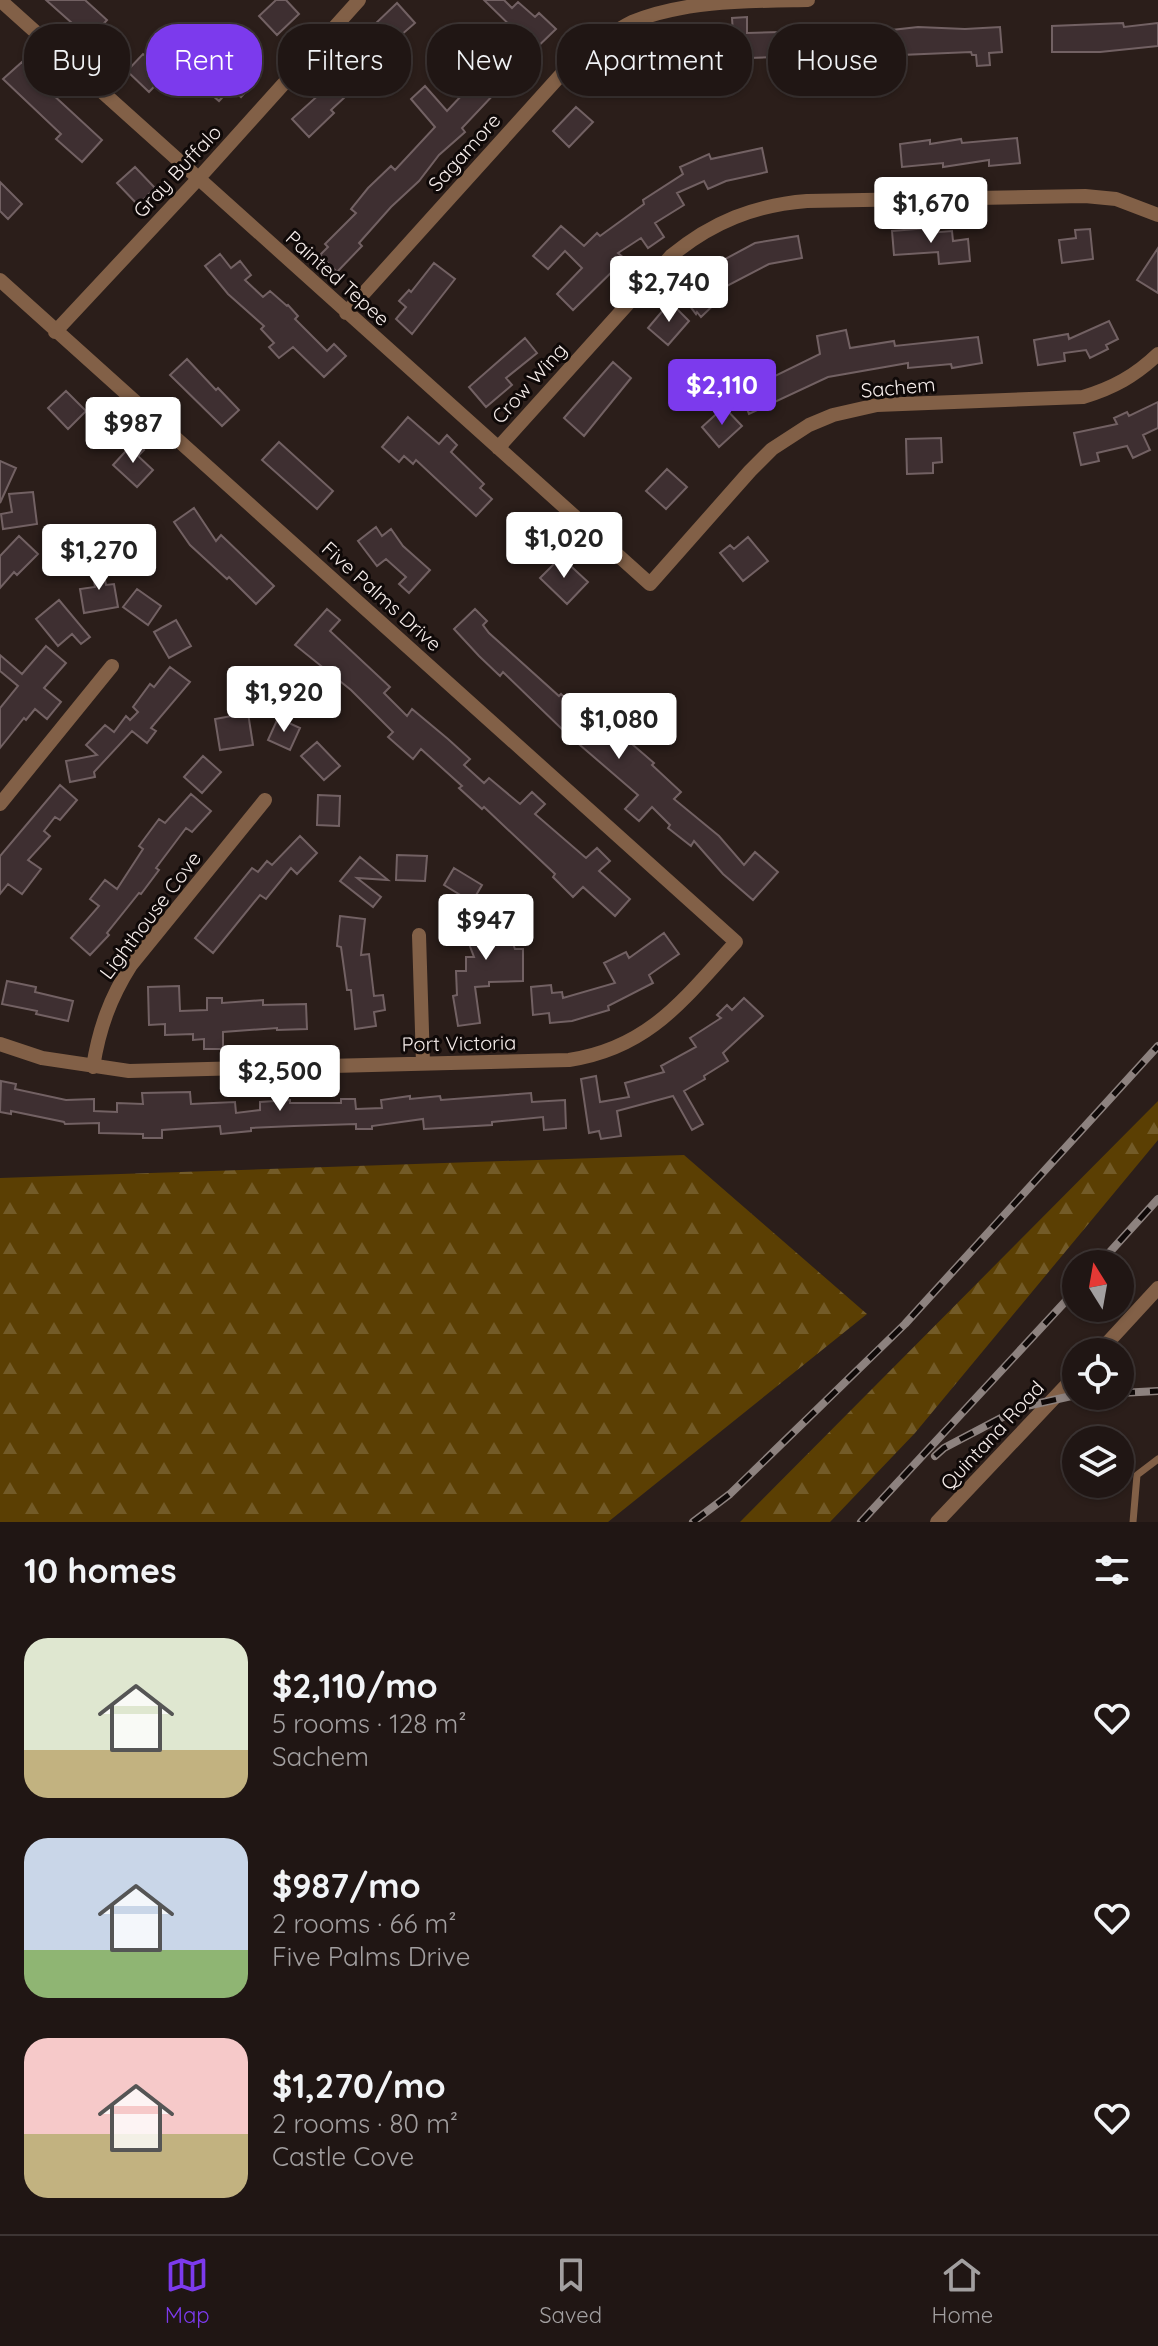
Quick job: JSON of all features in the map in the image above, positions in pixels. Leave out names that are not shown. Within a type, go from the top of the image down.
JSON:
[{"type":"street","name":"Painted Tepee","points":[[0,0],[650,584]]},
{"type":"street","name":"Gray Buffalo","points":[[55,332],[359,0]]},
{"type":"street","name":"Sagamore","points":[[346,313],[567,68],[597,43],[634,21],[674,7],[716,2],[808,0]]},
{"type":"street","name":"Crow Wing","points":[[498,448],[671,256],[706,230],[744,212],[807,201],[1085,196],[1116,199],[1158,215]]},
{"type":"street","name":"Five Palms Drive","points":[[0,280],[736,942]]},
{"type":"street","name":"Sachem","points":[[650,584],[772,449],[809,425],[833,415],[877,405],[1083,397],[1106,390],[1139,373],[1158,354]]},
{"type":"street","points":[[0,804],[112,666]]},
{"type":"street","name":"Lighthouse Cove","points":[[93,1067],[102,1022],[125,974],[265,800]]},
{"type":"street","points":[[419,935],[423,1063]]},
{"type":"street","name":"Port Victoria","points":[[0,1044],[42,1058],[129,1071],[569,1060],[620,1047],[665,1018],[736,942]]},
{"type":"street","points":[[1112,1338],[1158,1288]]},
{"type":"street","points":[[1141,1308],[1158,1312]]},
{"type":"street","name":"Quintana Road","points":[[937,1522],[1062,1390]]},
{"type":"lane","points":[[1133,1522],[1137,1475],[1158,1459]]},
{"type":"green space","points":[[1158,1101],[1158,1140],[1067,1250],[1062,1250],[1062,1256],[915,1433],[830,1522],[740,1522]]},
{"type":"green space","points":[[684,1155],[867,1314],[608,1522],[0,1522],[0,1178]]},
{"type":"building","points":[[46,0],[85,0],[107,20],[103,24],[73,24]]},
{"type":"building","points":[[276,0],[286,0],[299,14],[289,24],[278,24],[277,35],[259,16]]},
{"type":"building","points":[[484,0],[504,0],[512,8],[518,2],[535,17],[539,13],[556,29],[541,43],[541,24],[509,24]]},
{"type":"building","points":[[397,3],[415,23],[411,26],[411,24],[375,24]]},
{"type":"building","points":[[747,17],[747,24],[732,24],[732,18]]},
{"type":"building","points":[[1123,23],[1124,27],[1158,23],[1158,46],[1100,52],[1052,52],[1052,26]]},
{"type":"building","points":[[1000,27],[1002,52],[989,53],[990,65],[977,66],[976,55],[971,52],[906,55],[906,28]]},
{"type":"building","points":[[768,32],[768,57],[752,58],[752,33]]},
{"type":"building","points":[[143,54],[146,56],[146,89],[130,74],[130,68]]},
{"type":"building","points":[[22,62],[24,96],[54,96],[102,140],[82,162],[56,139],[61,134],[3,79]]},
{"type":"building","points":[[425,86],[427,96],[434,96],[447,111],[461,96],[492,96],[462,128],[465,132],[391,207],[359,243],[362,246],[337,272],[320,255],[328,247],[325,244],[356,213],[351,209],[368,188],[391,166],[395,170],[435,127],[411,99]]},
{"type":"building","points":[[317,96],[346,96],[331,110],[334,113],[309,137],[292,119]]},
{"type":"building","points":[[576,107],[593,122],[569,147],[553,131]]},
{"type":"building","points":[[1017,138],[1020,163],[989,166],[989,160],[943,167],[943,163],[902,167],[900,144],[930,140],[930,144],[961,139],[962,143]]},
{"type":"building","points":[[762,148],[767,172],[726,181],[708,189],[704,181],[677,193],[684,205],[655,223],[664,237],[648,248],[641,238],[618,253],[625,259],[573,310],[557,294],[582,268],[565,251],[548,269],[533,256],[561,226],[584,246],[597,233],[600,236],[644,204],[643,200],[683,174],[680,167],[709,154],[711,159]]},
{"type":"building","points":[[135,167],[155,188],[138,205],[117,183]]},
{"type":"building","points":[[0,182],[22,204],[8,219],[0,211]]},
{"type":"building","points":[[928,228],[928,233],[952,231],[953,241],[968,239],[970,261],[939,264],[938,252],[894,255],[892,231]]},
{"type":"building","points":[[1090,229],[1093,259],[1062,263],[1059,240],[1076,238],[1075,230]]},
{"type":"building","points":[[798,236],[802,258],[769,264],[719,290],[724,295],[701,317],[680,293],[691,283],[698,289],[719,270],[716,264],[755,243]]},
{"type":"building","points":[[1158,248],[1158,293],[1137,280]]},
{"type":"building","points":[[220,254],[231,268],[240,261],[251,275],[245,280],[263,297],[270,291],[288,305],[298,316],[295,319],[327,351],[334,344],[346,356],[324,377],[293,347],[279,358],[269,347],[274,343],[261,329],[264,326],[228,294],[205,266]]},
{"type":"building","points":[[434,263],[455,279],[412,334],[396,319],[406,307],[399,301],[409,290],[411,292]]},
{"type":"building","points":[[670,302],[689,321],[668,345],[648,328]]},
{"type":"building","points":[[1109,321],[1118,339],[1106,345],[1108,349],[1090,358],[1086,350],[1064,353],[1065,361],[1038,365],[1034,340],[1068,334],[1069,339]]},
{"type":"building","points":[[846,330],[850,348],[894,341],[895,346],[978,337],[982,363],[952,368],[951,364],[908,368],[908,363],[828,377],[749,414],[738,387],[765,376],[767,380],[820,354],[817,336]]},
{"type":"building","points":[[525,338],[537,353],[506,378],[512,385],[486,407],[469,387]]},
{"type":"building","points":[[187,359],[239,410],[222,426],[170,375]]},
{"type":"building","points":[[613,362],[631,378],[584,436],[564,418]]},
{"type":"building","points":[[66,391],[86,411],[68,429],[48,408]]},
{"type":"building","points":[[1158,402],[1158,428],[1143,435],[1150,450],[1133,458],[1127,446],[1097,453],[1099,461],[1081,465],[1074,433],[1117,424],[1114,418],[1127,412],[1129,416]]},
{"type":"building","points":[[724,407],[742,426],[719,447],[702,427]]},
{"type":"building","points":[[408,417],[439,444],[447,435],[457,445],[451,452],[484,484],[480,488],[492,499],[476,516],[416,460],[413,464],[404,456],[399,462],[382,447]]},
{"type":"building","points":[[941,438],[942,462],[933,463],[933,473],[907,474],[906,439]]},
{"type":"building","points":[[135,441],[144,450],[138,456],[153,470],[137,487],[113,465]]},
{"type":"building","points":[[279,442],[333,491],[317,509],[262,460]]},
{"type":"building","points":[[0,461],[16,468],[0,503]]},
{"type":"building","points":[[667,469],[687,487],[666,509],[646,491]]},
{"type":"building","points":[[33,492],[37,524],[3,529],[1,514],[12,512],[9,494]]},
{"type":"building","points":[[194,508],[216,541],[221,535],[274,586],[256,604],[190,545],[174,522]]},
{"type":"building","points":[[376,527],[382,536],[391,529],[403,546],[430,570],[409,593],[399,584],[406,577],[386,559],[377,566],[358,541]]},
{"type":"building","points":[[19,536],[38,554],[17,575],[14,572],[0,588],[0,556]]},
{"type":"building","points":[[748,537],[768,561],[743,581],[720,553],[730,545],[734,549]]},
{"type":"building","points":[[561,557],[588,582],[567,604],[540,578]]},
{"type":"building","points":[[101,560],[106,585],[114,584],[118,607],[84,613],[80,589],[95,587],[91,561]]},
{"type":"building","points":[[137,589],[161,606],[148,625],[123,607]]},
{"type":"building","points":[[59,600],[90,637],[81,644],[72,634],[58,646],[36,619]]},
{"type":"building","points":[[327,609],[340,620],[330,631],[390,687],[384,693],[407,716],[412,709],[448,739],[470,759],[464,765],[484,783],[489,778],[520,804],[532,792],[545,804],[535,814],[586,858],[597,848],[610,861],[599,871],[630,899],[615,916],[583,887],[573,897],[553,877],[555,874],[484,807],[482,809],[459,788],[462,786],[421,749],[413,759],[388,737],[393,732],[351,690],[295,645]]},
{"type":"building","points":[[475,609],[487,621],[483,625],[489,633],[589,722],[596,713],[654,763],[652,765],[681,792],[674,799],[719,836],[744,865],[755,852],[778,872],[753,900],[723,874],[694,841],[691,846],[668,828],[670,825],[652,807],[639,821],[625,809],[638,795],[566,733],[503,672],[500,676],[454,629]]},
{"type":"building","points":[[176,620],[191,646],[169,658],[154,632]]},
{"type":"building","points":[[46,646],[66,663],[44,688],[61,702],[47,719],[35,709],[0,748],[0,708],[18,686],[0,671],[0,655],[22,674]]},
{"type":"building","points":[[170,667],[190,682],[151,728],[156,731],[147,743],[132,731],[94,772],[95,777],[70,782],[66,761],[97,755],[86,745],[105,725],[114,732],[126,716],[130,720],[138,712],[133,707],[150,684],[154,687]]},
{"type":"building","points":[[248,713],[253,745],[220,750],[215,719]]},
{"type":"building","points":[[278,718],[300,728],[290,750],[268,740]]},
{"type":"building","points":[[317,742],[340,766],[324,780],[301,756]]},
{"type":"building","points":[[203,756],[221,772],[202,793],[184,777]]},
{"type":"building","points":[[60,785],[77,800],[60,820],[55,817],[44,831],[50,836],[28,860],[41,869],[22,894],[8,884],[0,894],[0,856]]},
{"type":"building","points":[[191,794],[211,811],[192,832],[186,828],[141,894],[90,955],[71,938],[99,906],[90,899],[105,880],[117,889],[143,849],[139,846],[159,819],[165,823]]},
{"type":"building","points":[[318,795],[340,796],[339,826],[317,825]]},
{"type":"building","points":[[300,836],[317,853],[297,874],[291,868],[266,899],[260,895],[213,953],[195,938],[252,868],[258,872],[267,861],[272,865]]},
{"type":"building","points":[[397,855],[427,856],[425,881],[396,880]]},
{"type":"building","points":[[360,857],[388,880],[357,878],[381,897],[373,907],[340,881]]},
{"type":"building","points":[[454,868],[482,885],[472,902],[444,885]]},
{"type":"building","points":[[498,904],[515,949],[523,949],[523,981],[489,982],[489,986],[475,987],[480,1023],[458,1026],[453,996],[457,995],[456,971],[466,971],[466,957],[474,957],[463,928],[470,926],[467,916]]},
{"type":"building","points":[[340,916],[365,919],[361,955],[369,954],[374,996],[383,995],[385,1010],[374,1012],[376,1026],[355,1029],[351,990],[347,990],[341,947],[337,946]]},
{"type":"building","points":[[664,933],[679,954],[649,975],[653,983],[608,1006],[609,1010],[572,1021],[550,1023],[549,1013],[533,1015],[531,987],[551,985],[552,993],[562,992],[563,998],[615,983],[604,963],[626,952],[629,958]]},
{"type":"building","points":[[7,981],[36,987],[35,992],[73,1001],[68,1021],[2,1004]]},
{"type":"building","points":[[179,986],[180,1011],[207,1010],[207,998],[222,998],[222,1003],[263,1000],[263,1005],[306,1004],[307,1029],[223,1032],[223,1049],[204,1049],[204,1039],[193,1040],[193,1034],[165,1035],[165,1024],[149,1025],[148,987]]},
{"type":"building","points":[[744,998],[763,1016],[723,1053],[728,1061],[684,1091],[703,1124],[692,1130],[673,1096],[617,1111],[621,1136],[601,1139],[599,1131],[589,1133],[581,1079],[596,1076],[600,1102],[629,1097],[625,1083],[664,1072],[661,1066],[696,1047],[690,1038],[721,1018],[717,1015],[727,1005],[732,1010]]},
{"type":"building","points":[[1,1081],[16,1084],[15,1089],[66,1100],[94,1099],[94,1111],[117,1112],[117,1103],[143,1104],[142,1093],[190,1092],[191,1104],[235,1102],[236,1113],[260,1110],[260,1102],[341,1103],[341,1099],[355,1099],[356,1109],[382,1108],[381,1100],[410,1096],[410,1099],[440,1096],[441,1100],[531,1093],[532,1102],[565,1100],[566,1128],[544,1130],[543,1117],[492,1122],[492,1125],[424,1129],[423,1119],[372,1126],[372,1129],[356,1129],[356,1124],[294,1126],[251,1128],[251,1131],[221,1134],[220,1126],[162,1130],[162,1138],[143,1138],[143,1134],[99,1133],[99,1123],[65,1124],[11,1111],[11,1114],[0,1112]]},
{"type":"railway","points":[[693,1522],[730,1494],[905,1324],[1158,1046]]},
{"type":"railway","points":[[1112,1250],[1158,1199]]},
{"type":"railway","points":[[861,1522],[1062,1305]]},
{"type":"railway","points":[[1134,1392],[1158,1391]]},
{"type":"railway","points":[[935,1456],[944,1448],[1022,1407],[1062,1398]]}]
